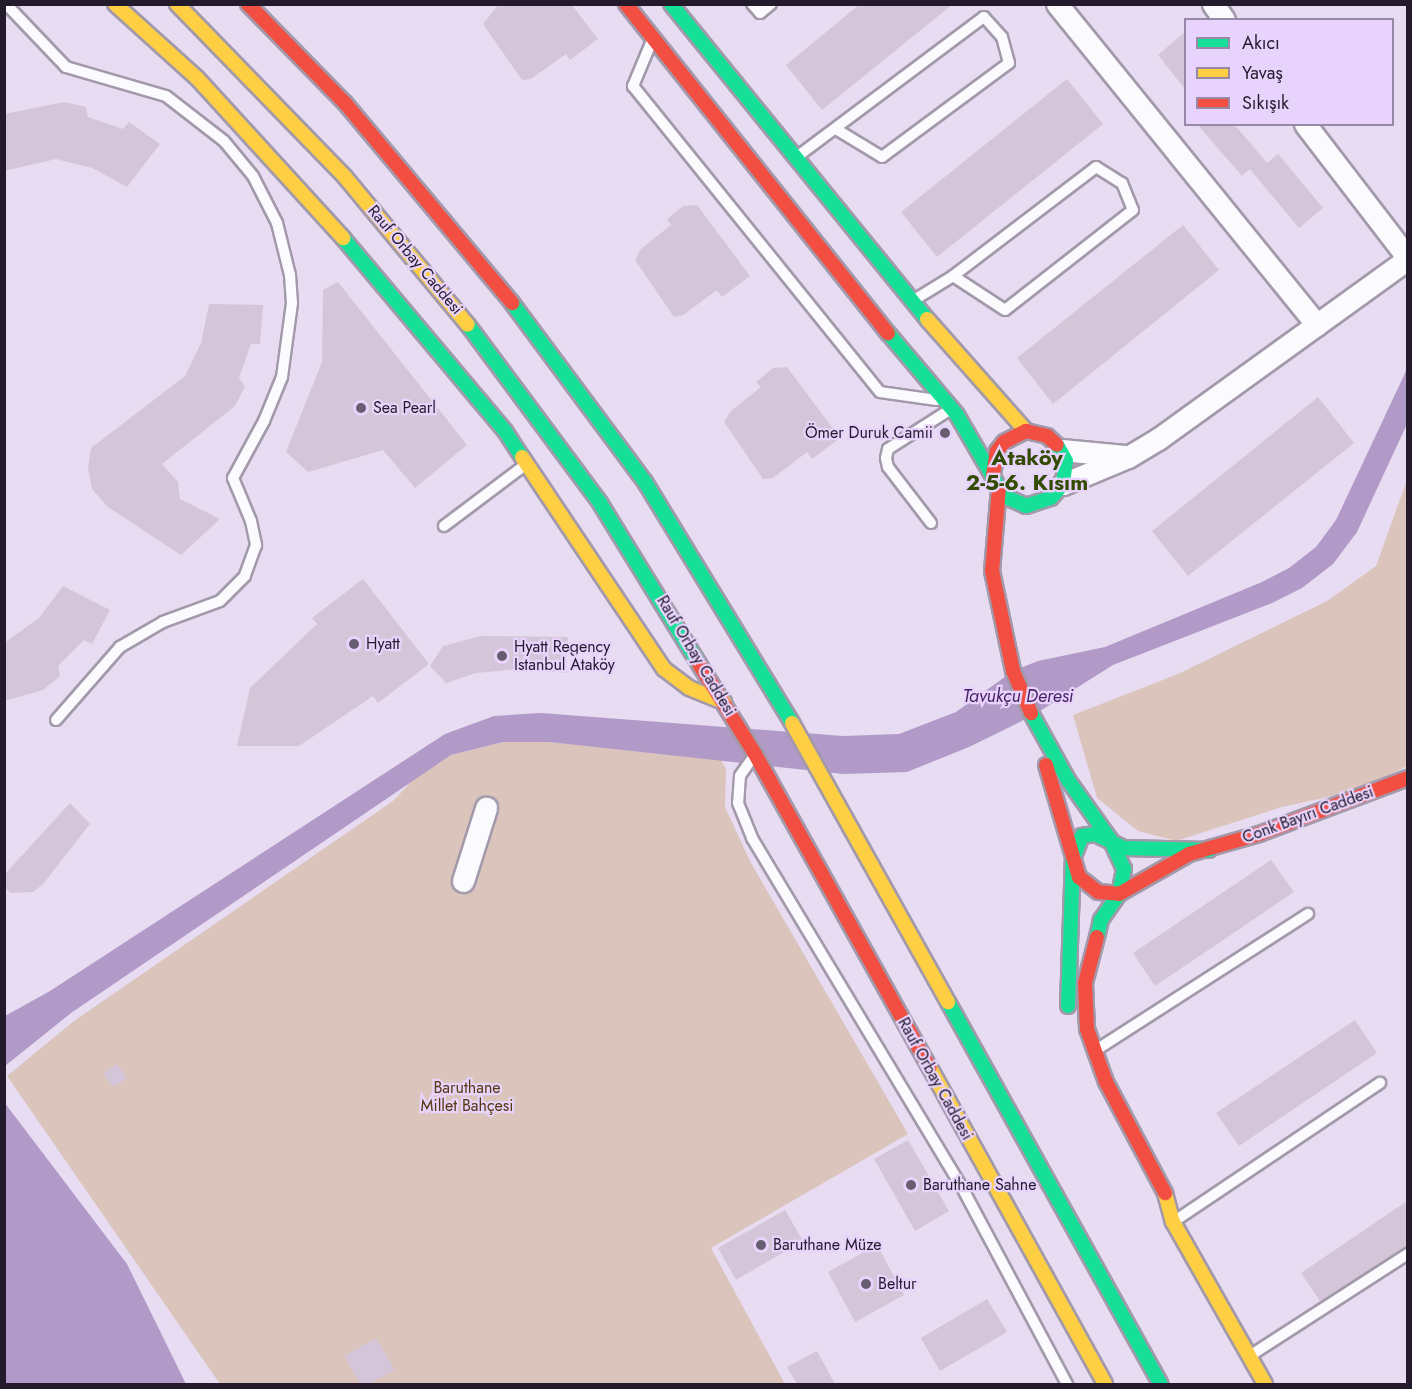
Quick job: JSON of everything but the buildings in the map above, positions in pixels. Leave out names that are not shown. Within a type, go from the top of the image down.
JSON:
[{"type":"main road","points":[[115,4],[196,78],[300,187],[505,431],[664,669],[689,688],[724,702]]},
{"type":"main road","name":"Rauf Orbay Caddesi","points":[[177,4],[345,177],[492,354],[600,503],[755,754],[1105,1384]]},
{"type":"main road","points":[[248,4],[388,150],[516,305],[645,482],[769,682],[1161,1384]]},
{"type":"main road","points":[[627,4],[871,314],[948,405],[1009,499],[1024,510],[1051,498],[1063,484],[1066,461],[1062,450],[1047,436],[1026,431],[912,301],[904,288],[674,6]]},
{"type":"main road","points":[[644,26],[652,4]]},
{"type":"main road","points":[[215,74],[249,134]]},
{"type":"main road","points":[[871,314],[904,288]]},
{"type":"main road","points":[[1026,431],[1004,441],[997,451],[992,571],[1013,671],[1032,716],[1070,837],[1073,859],[1079,877],[1098,892],[1119,894]]},
{"type":"main road","points":[[992,571],[1012,534]]},
{"type":"main road","points":[[1032,716],[1068,780],[1110,839],[1124,869],[1119,894],[1101,920],[1085,983],[1083,1006],[1094,1051],[1106,1082],[1165,1193],[1173,1222]]},
{"type":"main road","name":"Conk Bayırı Caddesi","points":[[1119,894],[1189,854],[1209,850],[1407,778]]},
{"type":"main road","points":[[1070,1027],[1067,956],[1073,859],[1082,836],[1095,834],[1110,839]]},
{"type":"main road","name":"Conk Bayırı Caddesi","points":[[1110,839],[1124,848],[1209,850]]},
{"type":"main road","points":[[1088,1078],[1097,1097]]},
{"type":"main road","points":[[1148,1194],[1173,1222],[1265,1384]]},
{"type":"street","points":[[1057,4],[1317,324]]},
{"type":"street","points":[[1213,4],[1223,18]]},
{"type":"street","points":[[1063,484],[1128,457],[1407,258],[1307,126]]},
{"type":"street","points":[[1062,450],[1128,457]]},
{"type":"street","points":[[463,882],[486,808]]},
{"type":"lane","points":[[6,4],[66,67],[166,96],[224,141],[253,176],[277,223],[290,275],[292,303],[282,377],[264,422],[233,478],[251,521],[256,545],[245,576],[220,601],[164,622],[120,647],[56,720]]},
{"type":"lane","points":[[752,4],[759,13],[771,4]]},
{"type":"lane","points":[[796,157],[984,17],[1002,37],[1009,63],[882,157],[836,129]]},
{"type":"lane","points":[[653,37],[633,86],[640,95],[880,392],[948,405]]},
{"type":"lane","points":[[912,301],[953,276],[1096,167],[1122,183],[1133,210],[1005,310],[953,276]]},
{"type":"lane","points":[[931,524],[888,467],[886,459],[888,450],[948,405]]},
{"type":"lane","points":[[444,526],[526,463]]},
{"type":"lane","points":[[755,754],[740,776],[738,803],[752,838],[965,1193],[1067,1384]]},
{"type":"lane","points":[[1094,1051],[1308,914]]},
{"type":"lane","points":[[1173,1222],[1380,1083]]},
{"type":"lane","points":[[1250,1356],[1407,1254]]},
{"type":"green space","points":[[1407,480],[1407,766],[1360,790],[1282,807],[1176,841],[1138,831],[1097,798],[1073,715],[1178,674],[1327,601],[1376,566]]},
{"type":"green space","name":"Baruthane Millet Bahçesi","points":[[503,742],[549,742],[721,760],[726,769],[725,807],[751,863],[908,1134],[711,1248],[785,1384],[220,1384],[7,1076],[74,1021],[393,801],[412,781],[451,755]]},
{"type":"water","name":"Tavukçu Deresi","points":[[1407,369],[1407,424],[1357,532],[1333,564],[1302,588],[1272,603],[1113,665],[1032,716],[969,747],[907,772],[843,774],[549,742],[503,742],[451,755],[71,1013],[5,1066],[5,1016],[50,991],[445,734],[494,716],[541,713],[843,736],[899,734],[956,712],[1013,671],[1038,661],[1105,647],[1262,582],[1289,568],[1316,547],[1336,520]]},
{"type":"water","points":[[4,1102],[127,1264],[186,1384],[5,1384]]},
{"type":"traffic: fast","points":[[671,4],[927,319]]},
{"type":"traffic: fast","points":[[343,238],[505,431],[522,457]]},
{"type":"traffic: fast","points":[[512,303],[645,482],[792,723]]},
{"type":"traffic: fast","points":[[468,325],[600,503],[699,664]]},
{"type":"traffic: fast","points":[[888,333],[957,415],[1004,496],[1026,506],[1051,498],[1063,484],[1066,461],[1057,445]]},
{"type":"traffic: fast","points":[[1031,713],[1068,780],[1110,839],[1124,869],[1119,894],[1101,920],[1097,937]]},
{"type":"traffic: fast","points":[[1068,1006],[1073,859],[1082,836],[1095,834],[1124,848],[1209,850]]},
{"type":"traffic: fast","points":[[948,1002],[1161,1384]]},
{"type":"traffic: slow","points":[[115,4],[197,78],[343,238]]},
{"type":"traffic: slow","points":[[177,4],[345,177],[468,325]]},
{"type":"traffic: slow","points":[[927,319],[1026,431]]},
{"type":"traffic: slow","points":[[522,457],[664,669],[689,688],[724,702]]},
{"type":"traffic: slow","points":[[792,723],[948,1002]]},
{"type":"traffic: slow","points":[[930,1068],[1105,1384]]},
{"type":"traffic: slow","points":[[1165,1193],[1173,1222],[1265,1384]]},
{"type":"traffic: jam","points":[[248,4],[345,103],[512,303]]},
{"type":"traffic: jam","points":[[626,4],[888,333]]},
{"type":"traffic: jam","points":[[993,475],[997,451],[1004,442],[1026,431],[1047,436],[1057,445]]},
{"type":"traffic: jam","points":[[999,488],[992,571],[1013,671],[1031,713]]},
{"type":"traffic: jam","points":[[699,664],[755,754],[930,1068]]},
{"type":"traffic: jam","points":[[1046,765],[1079,877],[1098,892],[1119,894]]},
{"type":"traffic: jam","points":[[1119,894],[1189,854],[1259,834],[1408,778]]},
{"type":"traffic: jam","points":[[1097,937],[1085,983],[1087,1029],[1106,1082],[1165,1193]]},
{"type":"place","name":"Sea Pearl","points":[[361,408]]},
{"type":"place","name":"Ömer Duruk Camii","points":[[945,433]]},
{"type":"place","name":"Hyatt","points":[[354,644]]},
{"type":"place","name":"Hyatt Regency Istanbul Ataköy","points":[[502,656]]},
{"type":"place","name":"Baruthane Sahne","points":[[911,1185]]},
{"type":"place","name":"Baruthane Müze","points":[[761,1245]]},
{"type":"place","name":"Beltur","points":[[866,1284]]},
{"type":"district","name":"Ataköy 2-5-6. Kısım","points":[[1027,470]]}]
